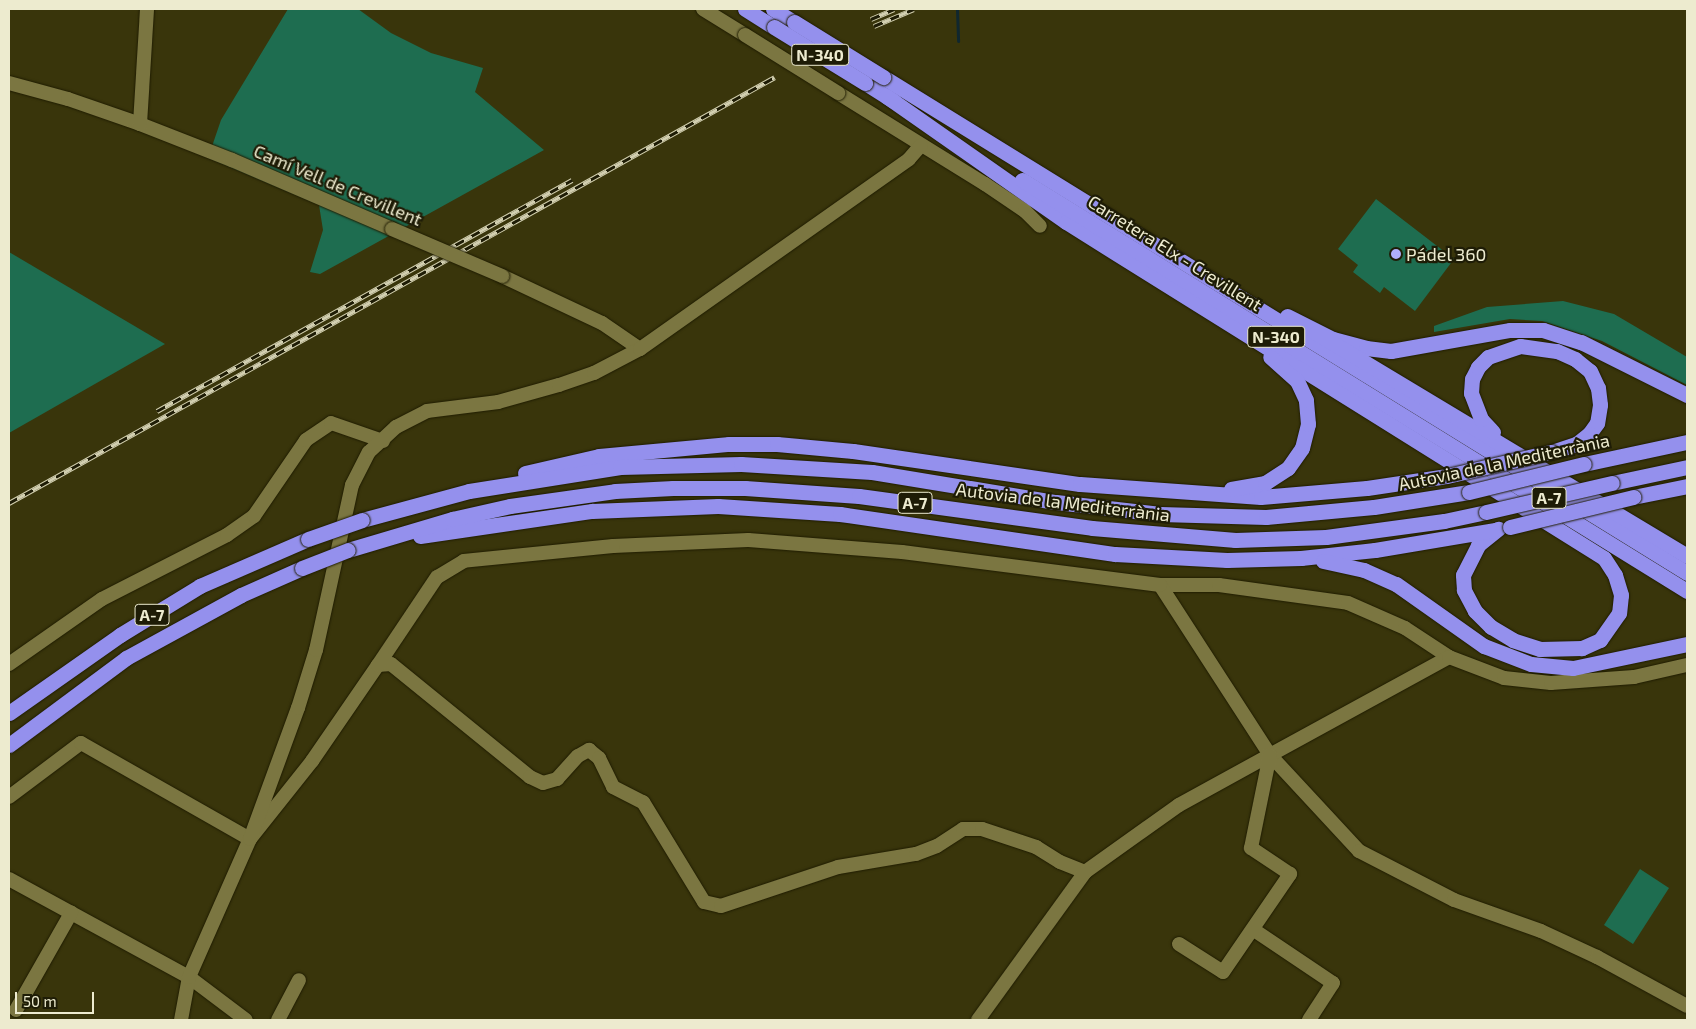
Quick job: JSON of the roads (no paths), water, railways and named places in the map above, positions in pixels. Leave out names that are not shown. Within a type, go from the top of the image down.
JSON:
[{"type":"highway","name":"Carretera Elx - Crevillent","points":[[745,9],[1687,591]]},
{"type":"highway","name":"Carretera Elx - Crevillent","points":[[773,9],[1092,204],[1687,574]]},
{"type":"highway","points":[[886,96],[1066,222],[1604,558],[1615,576],[1621,594],[1619,613],[1600,640],[1582,648],[1540,649],[1513,640],[1491,627],[1475,611],[1464,590],[1463,575],[1478,544],[1504,528]]},
{"type":"highway","points":[[1092,204],[1524,455],[1687,556]]},
{"type":"highway","points":[[1168,286],[1266,354],[1297,381],[1306,400],[1308,424],[1302,448],[1288,468],[1265,483],[1208,494]]},
{"type":"highway","points":[[1287,316],[1333,338],[1366,348],[1391,351],[1502,331],[1542,330],[1581,342],[1687,396]]},
{"type":"highway","points":[[469,491],[521,474],[599,456],[729,444],[777,444],[853,452],[1080,484],[1208,494],[1261,497],[1367,488],[1447,476],[1551,452],[1576,444],[1589,434],[1597,423],[1600,404],[1598,388],[1590,371],[1576,359],[1557,350],[1520,346],[1488,357],[1472,379],[1471,394],[1481,419],[1524,455]]},
{"type":"highway","name":"Autovia de la Mediterrània","points":[[9,713],[120,634],[200,586],[308,539],[362,520],[469,491],[620,467],[741,464],[872,472],[1056,502],[1160,514],[1266,517],[1374,507],[1469,492],[1584,464],[1687,442]]},
{"type":"highway","name":"Autovia de la Mediterrània","points":[[9,745],[126,658],[241,595],[348,550],[452,519],[538,501],[615,491],[673,488],[745,488],[850,495],[1092,528],[1235,540],[1326,537],[1444,521],[1687,467]]},
{"type":"highway","points":[[389,538],[433,535],[592,511],[718,506],[840,514],[1115,554],[1227,560],[1301,558],[1375,550],[1504,528],[1687,486]]},
{"type":"highway","points":[[1301,558],[1364,570],[1396,584],[1484,646],[1531,664],[1573,668],[1687,644]]},
{"type":"street","points":[[140,124],[147,9]]},
{"type":"street","points":[[703,9],[1017,206],[1040,226]]},
{"type":"street","name":"Camí Vell de Crevillent","points":[[9,83],[68,98],[232,160],[502,276],[602,323],[640,349]]},
{"type":"street","points":[[181,1020],[189,977],[250,839],[298,708],[316,650],[352,485],[369,452],[396,427],[427,411],[498,402],[559,385],[594,373],[640,349],[909,159],[921,145]]},
{"type":"street","points":[[9,664],[102,599],[227,535],[254,516],[306,440],[331,423],[382,441]]},
{"type":"street","points":[[250,839],[312,761],[437,577],[464,561],[613,546],[768,542],[902,552],[1160,585],[1219,585],[1348,603],[1405,628],[1449,657],[1504,678],[1551,683],[1634,677],[1687,665]]},
{"type":"street","points":[[1160,585],[1270,755],[1359,851],[1454,900],[1541,931],[1687,1006]]},
{"type":"street","points":[[978,1020],[1085,872],[1179,805],[1449,657]]},
{"type":"street","points":[[378,665],[391,664],[530,777],[543,783],[557,779],[578,756],[588,750],[599,758],[613,787],[643,802],[704,902],[721,906],[838,867],[916,854],[937,846],[963,828],[982,829],[1036,847],[1060,862],[1085,872]]},
{"type":"street","points":[[9,797],[81,743],[250,839]]},
{"type":"street","points":[[1179,944],[1223,972],[1254,930],[1290,874],[1251,848],[1270,755]]},
{"type":"street","points":[[9,879],[189,977],[246,1020]]},
{"type":"street","points":[[16,1010],[71,913]]},
{"type":"street","points":[[1254,930],[1333,983],[1309,1020]]},
{"type":"street","points":[[278,1020],[300,980]]},
{"type":"waterway","points":[[957,9],[958,41]]},
{"type":"railway","points":[[871,19],[894,9]]},
{"type":"railway","points":[[874,26],[914,9]]},
{"type":"railway","points":[[9,503],[775,77]]},
{"type":"railway","points":[[157,411],[572,180]]},
{"type":"place","name":"Pádel 360","points":[[1396,254]]}]
